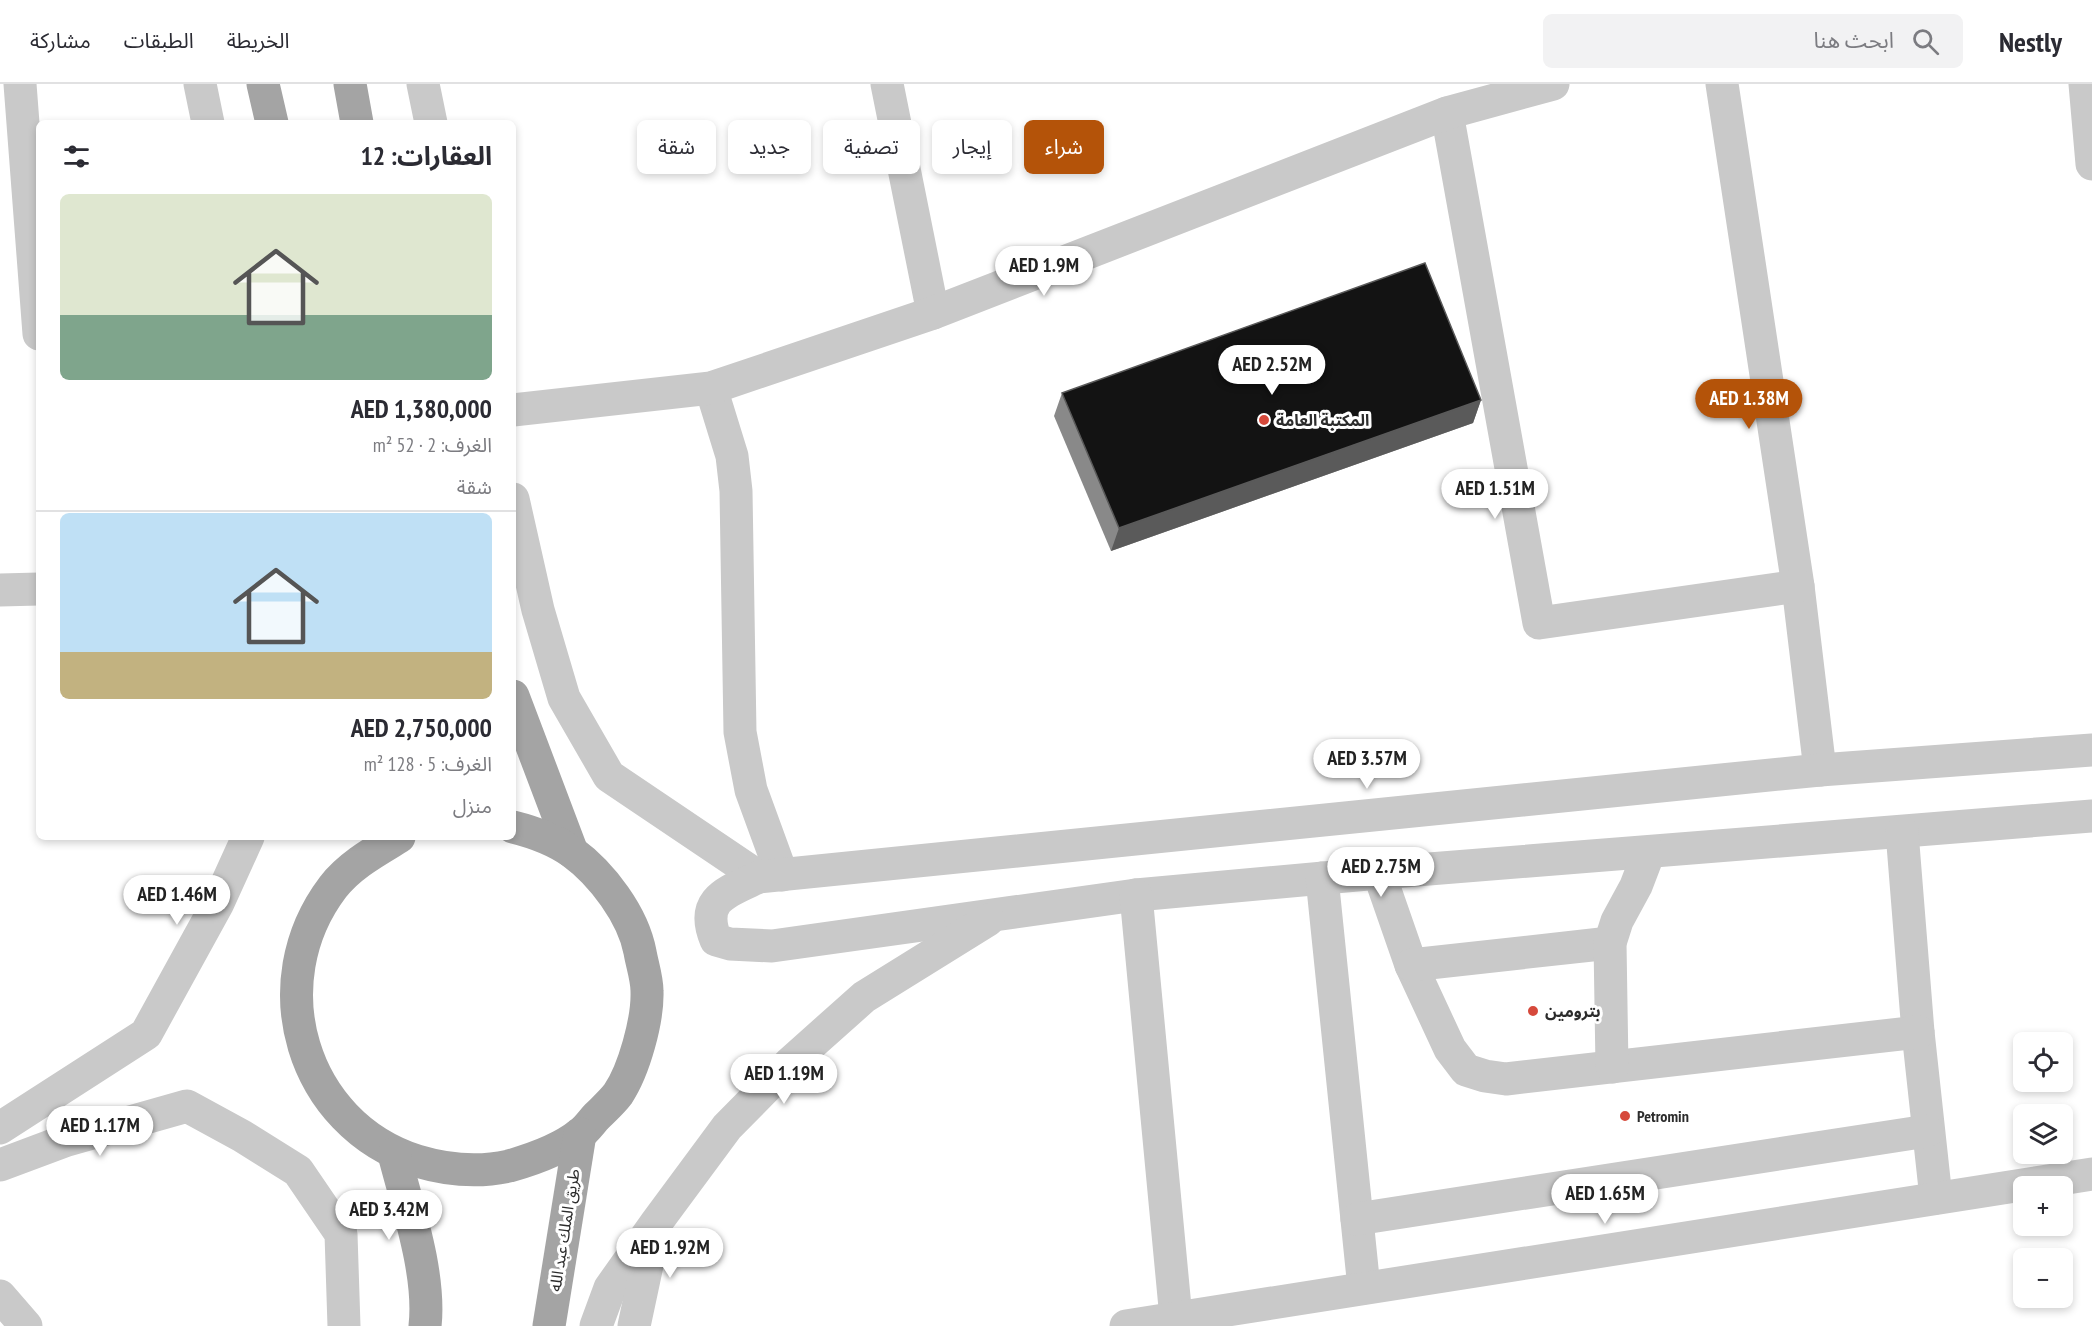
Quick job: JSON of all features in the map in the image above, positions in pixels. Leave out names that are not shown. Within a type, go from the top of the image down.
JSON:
[{"type":"main road","points":[[263,84],[271,120]]},
{"type":"main road","points":[[350,84],[356,120]]},
{"type":"main road","points":[[516,704],[572,852]]},
{"type":"main road","points":[[394,840],[366,856],[333,886],[310,924],[298,968],[296,1012],[306,1056],[326,1096],[357,1129],[394,1154],[441,1168],[490,1170],[538,1158],[580,1134],[618,1094],[640,1045],[647,991],[637,937],[611,890],[572,852],[533,832],[516,828]]},
{"type":"main road","name":"طريق الملك عبد الله","points":[[549,1326],[580,1134]]},
{"type":"main road","points":[[394,1154],[421,1261],[427,1314],[425,1326]]},
{"type":"street","points":[[20,84],[36,286]]},
{"type":"street","points":[[200,84],[208,120]]},
{"type":"street","points":[[423,84],[430,120]]},
{"type":"street","points":[[887,84],[933,312]]},
{"type":"street","points":[[516,410],[711,388],[933,312],[1447,112],[1553,84]]},
{"type":"street","points":[[1722,84],[1798,586],[1820,770]]},
{"type":"street","points":[[2085,84],[2092,164]]},
{"type":"street","points":[[1447,112],[1539,623],[1798,586]]},
{"type":"street","points":[[711,388],[732,456],[736,491],[740,732],[770,876]]},
{"type":"street","points":[[516,512],[538,610],[564,698],[609,776],[770,876]]},
{"type":"street","points":[[0,590],[36,589]]},
{"type":"street","points":[[2092,750],[1820,770],[770,876],[722,895],[711,909],[710,926],[716,940],[730,944],[772,946],[1136,895],[1379,873],[2092,816]]},
{"type":"street","points":[[1902,832],[1927,1131],[1936,1198]]},
{"type":"street","points":[[0,1128],[146,1034],[218,903],[247,840]]},
{"type":"street","points":[[1612,1067],[1610,943],[1617,921],[1636,886],[1649,852]]},
{"type":"street","points":[[1379,873],[1411,965],[1450,1049],[1466,1070],[1485,1076],[1506,1079],[1918,1032]]},
{"type":"street","points":[[1322,878],[1364,1288]]},
{"type":"street","points":[[1136,895],[1176,1318]]},
{"type":"street","points":[[596,1326],[610,1287],[656,1223],[728,1127],[790,1063],[864,997],[997,914]]},
{"type":"street","points":[[1411,965],[1610,943]]},
{"type":"street","points":[[0,1165],[67,1140],[187,1106],[242,1136],[298,1171],[341,1234],[344,1326]]},
{"type":"street","points":[[1357,1219],[1927,1131]]},
{"type":"street","points":[[1126,1326],[2092,1174]]},
{"type":"street","points":[[634,1326],[656,1223]]},
{"type":"street","points":[[0,1296],[26,1326]]},
{"type":"building","name":"المكتبة العامة","points":[[1425,263],[1481,400],[1119,528],[1062,393]]},
{"type":"place","name":"المكتبة العامة","points":[[1264,420]]},
{"type":"place","name":"بترومين","points":[[1533,1011]]},
{"type":"place","name":"Petromin","points":[[1625,1116]]}]
